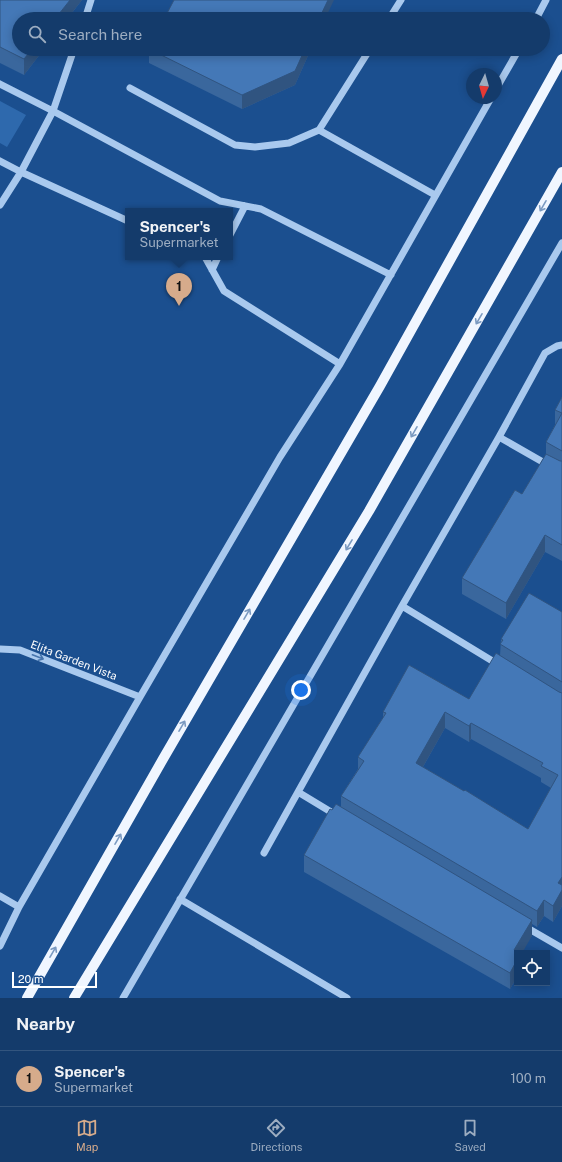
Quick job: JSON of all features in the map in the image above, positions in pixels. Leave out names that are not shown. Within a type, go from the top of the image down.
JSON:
[{"type":"main road","points":[[27,998],[163,759],[380,386],[562,59]]},
{"type":"main road","points":[[74,998],[370,511],[562,172]]},
{"type":"street","points":[[88,12],[92,0]]},
{"type":"street","points":[[393,12],[401,0]]},
{"type":"street","points":[[540,12],[546,0]]},
{"type":"street","points":[[0,205],[21,172],[53,111],[72,56]]},
{"type":"street","points":[[130,88],[235,145],[255,147],[289,143],[319,130],[366,56]]},
{"type":"street","points":[[502,79],[515,56]]},
{"type":"street","points":[[0,84],[220,201],[261,209],[391,275]]},
{"type":"street","points":[[0,946],[19,907],[140,697],[280,457],[340,364],[488,104]]},
{"type":"street","points":[[319,130],[436,196]]},
{"type":"street","points":[[0,161],[125,220]]},
{"type":"street","points":[[233,229],[245,206]]},
{"type":"street","points":[[123,998],[562,243]]},
{"type":"street","points":[[207,260],[224,291],[340,364]]},
{"type":"street","points":[[212,270],[217,260]]},
{"type":"street","points":[[264,853],[545,353],[557,346],[562,345]]},
{"type":"street","points":[[499,437],[562,473]]},
{"type":"street","points":[[402,606],[509,671]]},
{"type":"street","name":"Elita Garden Vista","points":[[0,649],[20,650],[140,697]]},
{"type":"street","points":[[298,792],[345,820]]},
{"type":"street","points":[[0,896],[19,907]]},
{"type":"street","points":[[180,899],[347,998]]},
{"type":"street","points":[[515,920],[562,948]]},
{"type":"shaded area","points":[[0,101],[26,115],[7,147],[0,143]]},
{"type":"building","points":[[0,0],[70,0],[61,12],[12,12],[12,53],[0,47]]},
{"type":"building","points":[[174,0],[328,0],[322,12],[168,12]]},
{"type":"building","points":[[18,56],[26,56],[24,59]]},
{"type":"building","points":[[163,56],[302,56],[295,71],[242,95]]},
{"type":"building","points":[[562,397],[562,413],[555,410]]},
{"type":"building","points":[[562,413],[562,451],[546,442]]},
{"type":"building","points":[[546,454],[562,461],[562,545],[545,535],[506,603],[462,578],[515,490],[522,494]]},
{"type":"building","points":[[529,593],[562,612],[562,682],[500,644],[503,640],[501,639]]},
{"type":"building","points":[[496,653],[562,693],[562,877],[558,883],[562,885],[562,890],[553,906],[544,900],[537,911],[341,796],[364,761],[358,757],[386,713],[383,712],[409,665],[469,699]],"holes":[[[445,712],[469,726],[471,723],[543,763],[541,766],[558,775],[528,829],[465,790],[464,791],[416,763]]]},
{"type":"building","points":[[336,804],[532,920],[514,950],[514,966],[510,973],[304,855],[330,809],[332,810]]},
{"type":"place","name":"Spencer's","points":[[179,306]]}]
